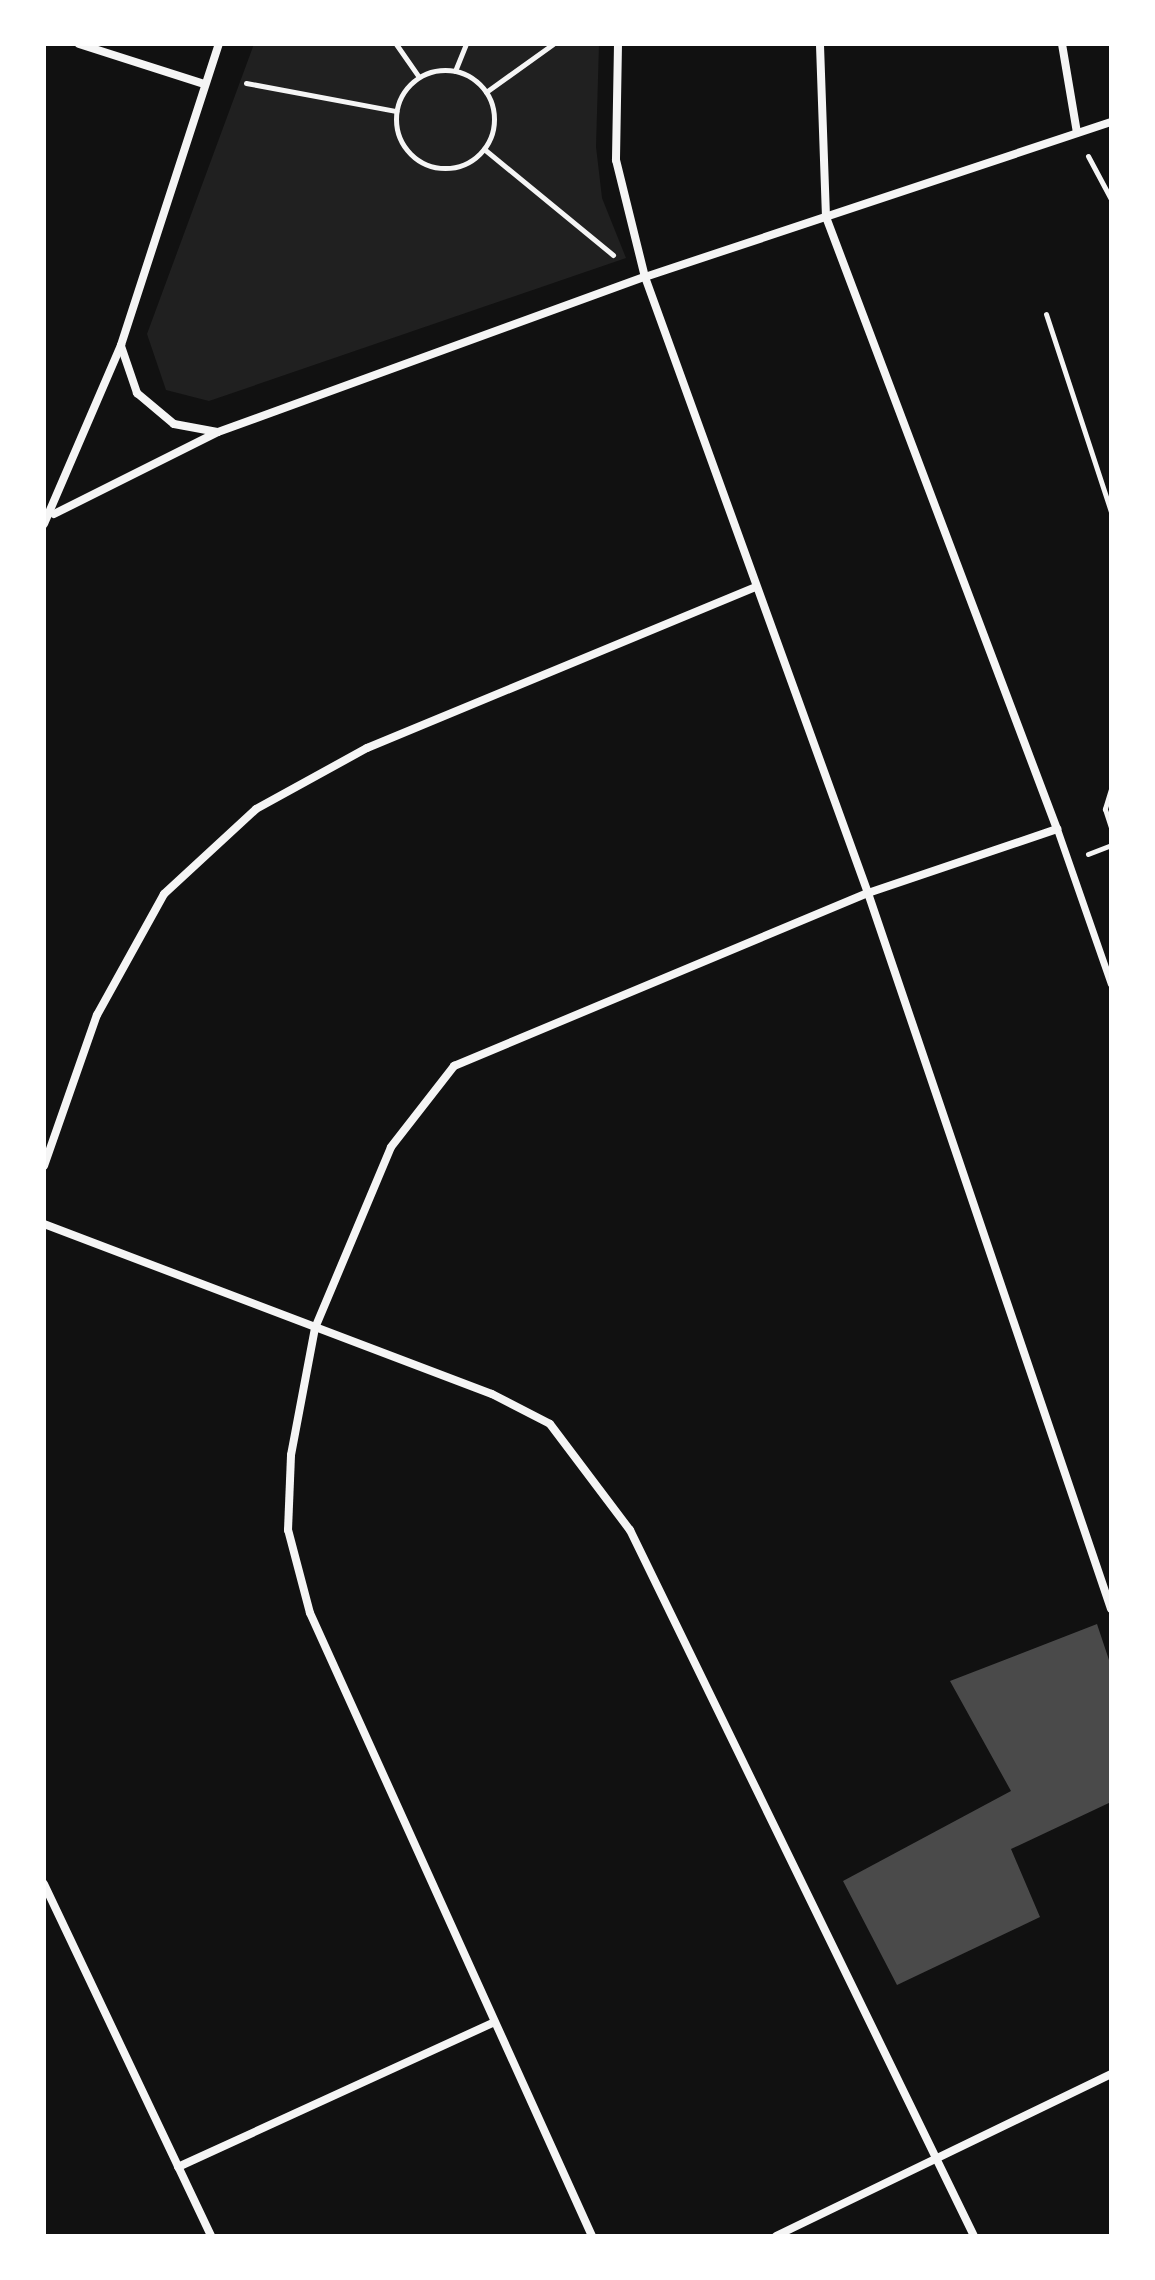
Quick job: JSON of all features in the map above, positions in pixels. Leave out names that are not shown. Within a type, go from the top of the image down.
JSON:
[{"type":"street","points":[[79,44],[204,84]]},
{"type":"street","points":[[54,514],[121,345],[219,44]]},
{"type":"street","points":[[618,44],[616,160],[645,277],[754,588],[868,893],[1111,1609]]},
{"type":"street","points":[[820,44],[826,217],[1057,829],[1111,984]]},
{"type":"street","points":[[1062,44],[1077,133]]},
{"type":"street","points":[[44,524],[54,514],[218,432],[645,277],[1111,122]]},
{"type":"street","points":[[121,345],[137,393],[174,424],[218,432]]},
{"type":"street","points":[[44,1166],[97,1015],[164,894],[256,809],[367,748],[754,588]]},
{"type":"street","points":[[592,2236],[310,1613],[288,1530],[291,1455],[315,1328],[391,1147],[454,1066],[868,893],[1057,829]]},
{"type":"street","points":[[44,1224],[492,1394],[550,1424],[621,1519],[939,2159],[974,2236]]},
{"type":"street","points":[[44,1884],[211,2236]]},
{"type":"street","points":[[178,2167],[494,2022]]},
{"type":"street","points":[[776,2236],[1111,2074]]},
{"type":"path","points":[[396,44],[419,77]]},
{"type":"path","points":[[455,71],[466,44]]},
{"type":"path","points":[[486,92],[553,44]]},
{"type":"path","points":[[455,71],[486,92],[494,121],[484,149],[458,167],[426,164],[402,142],[396,111],[419,77],[455,71]]},
{"type":"path","points":[[246,83],[396,111]]},
{"type":"path","points":[[1077,133],[1111,199]]},
{"type":"path","points":[[484,149],[645,277]]},
{"type":"path","points":[[1046,314],[1111,512]]},
{"type":"path","points":[[1111,789],[1105,809],[1111,828]]},
{"type":"shaded area","points":[[254,44],[599,44],[596,147],[602,198],[626,258],[209,401],[166,390],[147,334]]},
{"type":"building","points":[[1097,1624],[1111,1666],[1111,1802],[1011,1849],[1040,1917],[897,1985],[843,1881],[1011,1791],[950,1681]]}]
